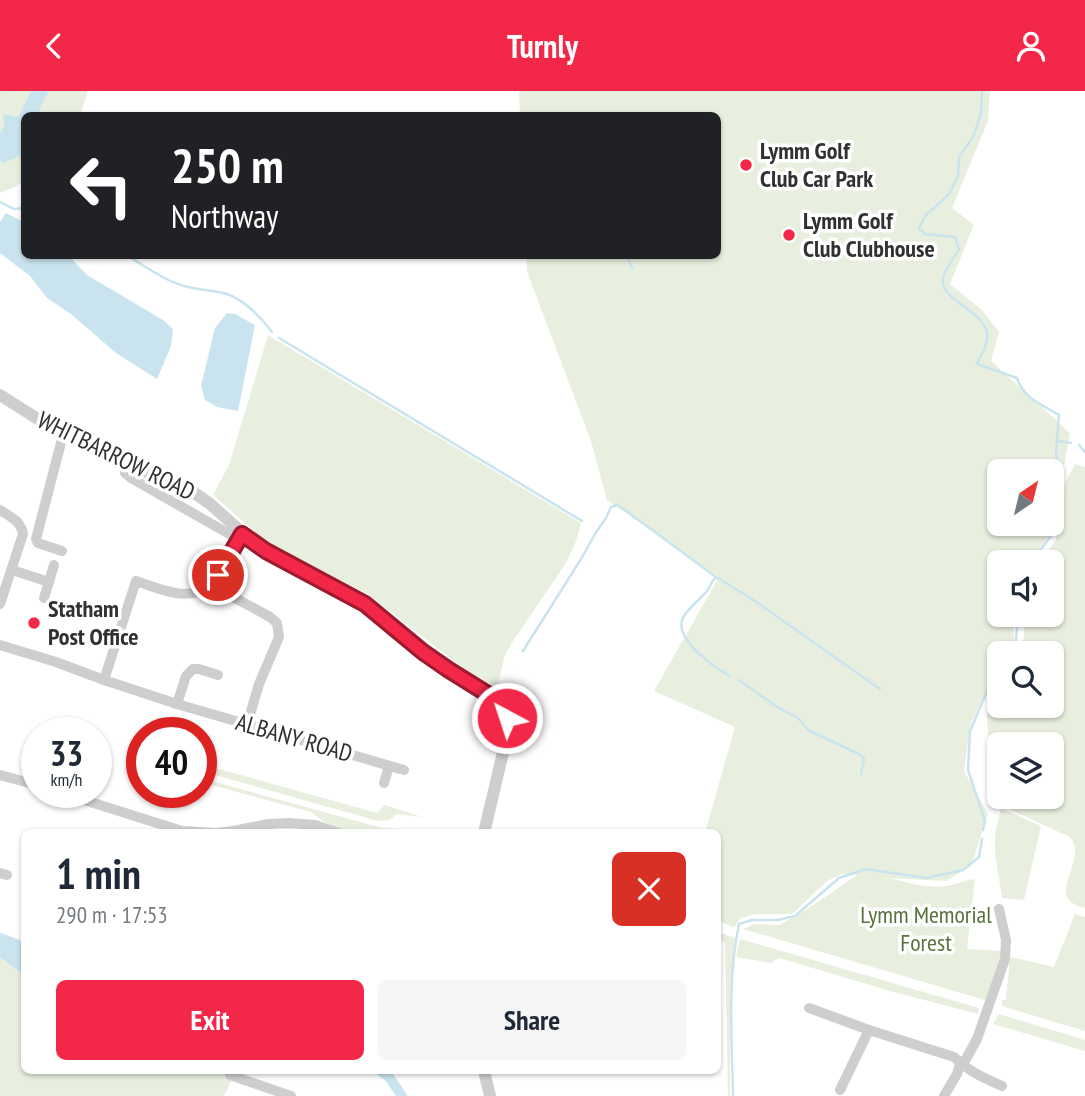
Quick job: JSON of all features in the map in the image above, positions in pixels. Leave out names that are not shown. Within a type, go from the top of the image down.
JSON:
[{"type":"street","name":"WHITBARROW ROAD","points":[[0,395],[63,435],[196,494],[209,503],[240,536],[365,604],[423,652],[501,704],[507,718],[506,735],[485,829]]},
{"type":"street","points":[[62,551],[38,543],[36,539],[63,435]]},
{"type":"street","points":[[104,680],[136,581],[182,595],[194,594],[213,586],[240,536],[131,478],[125,473],[125,463]]},
{"type":"street","points":[[0,510],[18,521],[23,534],[0,604]]},
{"type":"street","points":[[44,598],[54,565]]},
{"type":"street","points":[[12,570],[49,582]]},
{"type":"street","points":[[213,586],[270,617],[278,628],[277,642],[259,684],[247,725]]},
{"type":"street","name":"ALBANY ROAD","points":[[0,645],[247,725],[404,770]]},
{"type":"street","points":[[177,703],[186,676],[193,669],[218,675]]},
{"type":"street","points":[[384,783],[389,766]]},
{"type":"street","points":[[0,775],[21,781]]},
{"type":"street","points":[[108,808],[173,829]]},
{"type":"street","points":[[243,829],[289,823],[327,829]]},
{"type":"street","points":[[944,1096],[980,1031],[1005,959],[1006,940],[999,909]]},
{"type":"street","points":[[809,1008],[954,1057],[974,1074],[1002,1086]]},
{"type":"street","points":[[840,1090],[869,1030]]},
{"type":"street","points":[[485,1074],[490,1096]]},
{"type":"street","points":[[230,1075],[291,1096]]},
{"type":"green space","points":[[88,91],[81,112],[21,112],[21,182],[0,193],[0,92]]},
{"type":"green space","name":"Lymm Memorial Forest","points":[[519,91],[990,91],[988,121],[952,208],[974,225],[950,284],[982,310],[999,332],[991,361],[1070,433],[1064,465],[1064,459],[987,459],[987,536],[1048,536],[1039,550],[987,550],[987,627],[1013,627],[1014,641],[987,641],[987,690],[970,725],[964,771],[988,814],[971,866],[946,881],[890,878],[933,887],[975,879],[967,949],[1002,951],[1001,962],[985,1000],[743,929],[754,924],[780,925],[857,875],[842,874],[827,881],[792,914],[756,914],[741,918],[734,927],[721,922],[721,829],[706,829],[735,727],[654,691],[719,577],[607,500],[591,441],[527,272],[526,259],[721,259],[721,112],[520,112]]},
{"type":"green space","points":[[268,335],[581,523],[566,563],[505,655],[497,688],[463,668],[369,595],[267,542],[213,495],[229,465]]},
{"type":"green space","points":[[1075,464],[1085,467],[1085,908],[1068,899],[1066,892],[1075,850],[1070,837],[1011,809],[1064,809],[1064,732],[988,732],[987,720],[1064,718],[1064,641],[1023,641],[1024,627],[1064,627],[1064,550],[1049,550],[1057,536],[1064,536],[1065,483]]},
{"type":"green space","points":[[217,768],[377,813],[385,805],[422,817],[397,814],[389,820],[378,821],[217,776]]},
{"type":"green space","points":[[217,782],[382,828],[404,829],[341,829],[327,824],[311,812],[217,786]]},
{"type":"green space","points":[[1001,809],[1041,826],[1024,900],[1002,898],[995,834]]},
{"type":"green space","points":[[1075,914],[1085,917],[1085,1031],[1002,1006],[1002,1000],[1006,1000],[1010,957],[1054,967]]},
{"type":"green space","points":[[721,933],[735,938],[730,999],[730,1096],[728,1096],[725,942],[721,941]]},
{"type":"green space","points":[[740,939],[979,1008],[978,1014],[779,958],[771,963],[736,957]]},
{"type":"green space","points":[[0,957],[21,973],[21,1074],[235,1074],[224,1096],[0,1096]]},
{"type":"green space","points":[[999,1014],[1085,1040],[1085,1051],[993,1024]]},
{"type":"water","points":[[31,91],[49,91],[39,112],[21,112],[21,155],[3,163],[0,160],[0,133],[4,127],[3,114],[18,117]]},
{"type":"water","points":[[6,213],[21,220],[21,259],[72,259],[87,275],[163,320],[173,329],[171,346],[157,379],[116,353],[71,314],[47,298],[30,276],[0,253],[0,222]]},
{"type":"water","points":[[227,313],[235,314],[255,325],[238,411],[217,407],[205,400],[201,386],[215,328]]},
{"type":"water","points":[[0,938],[21,946],[21,973],[0,957]]},
{"type":"waterway","points":[[982,91],[981,114],[973,137],[959,157],[958,176],[949,194],[925,216],[919,228],[925,234],[955,237],[959,249],[944,275],[944,286],[947,293],[984,325],[987,341],[977,364],[1017,378],[1029,396],[1059,415],[1056,452],[1059,480],[1055,530],[1041,550]]},
{"type":"waterway","points":[[0,202],[14,209],[21,208]]},
{"type":"waterway","points":[[133,259],[176,283],[233,297],[252,310],[272,332]]},
{"type":"waterway","points":[[628,259],[632,268]]},
{"type":"waterway","points":[[279,338],[582,521]]},
{"type":"waterway","points":[[1057,441],[1071,443]]},
{"type":"waterway","points":[[1079,445],[1085,452]]},
{"type":"waterway","points":[[523,651],[611,507],[618,505],[716,577],[752,599],[880,689]]},
{"type":"waterway","points":[[716,577],[684,616],[682,628],[690,645],[730,676]]},
{"type":"waterway","points":[[1015,641],[1017,627]]},
{"type":"waterway","points":[[739,680],[777,707],[798,718],[808,730],[861,755],[864,759],[861,774]]},
{"type":"waterway","points":[[983,830],[985,821],[968,770],[970,731],[987,692]]},
{"type":"waterway","points":[[733,1096],[732,988],[739,924],[752,920],[778,920],[795,916],[839,878],[866,869],[926,878],[963,870],[979,857],[982,839]]},
{"type":"waterway","points":[[0,938],[21,946]]},
{"type":"waterway","points":[[385,1074],[402,1096]]},
{"type":"place","name":"Lymm Golf Club Car Park","points":[[746,165]]},
{"type":"place","name":"Lymm Golf Club Clubhouse","points":[[789,235]]},
{"type":"place","name":"Statham Post Office","points":[[34,623]]},
{"type":"route","points":[[218,575],[242,534],[266,551],[365,604],[423,652],[494,698],[505,710],[507,718]]}]
